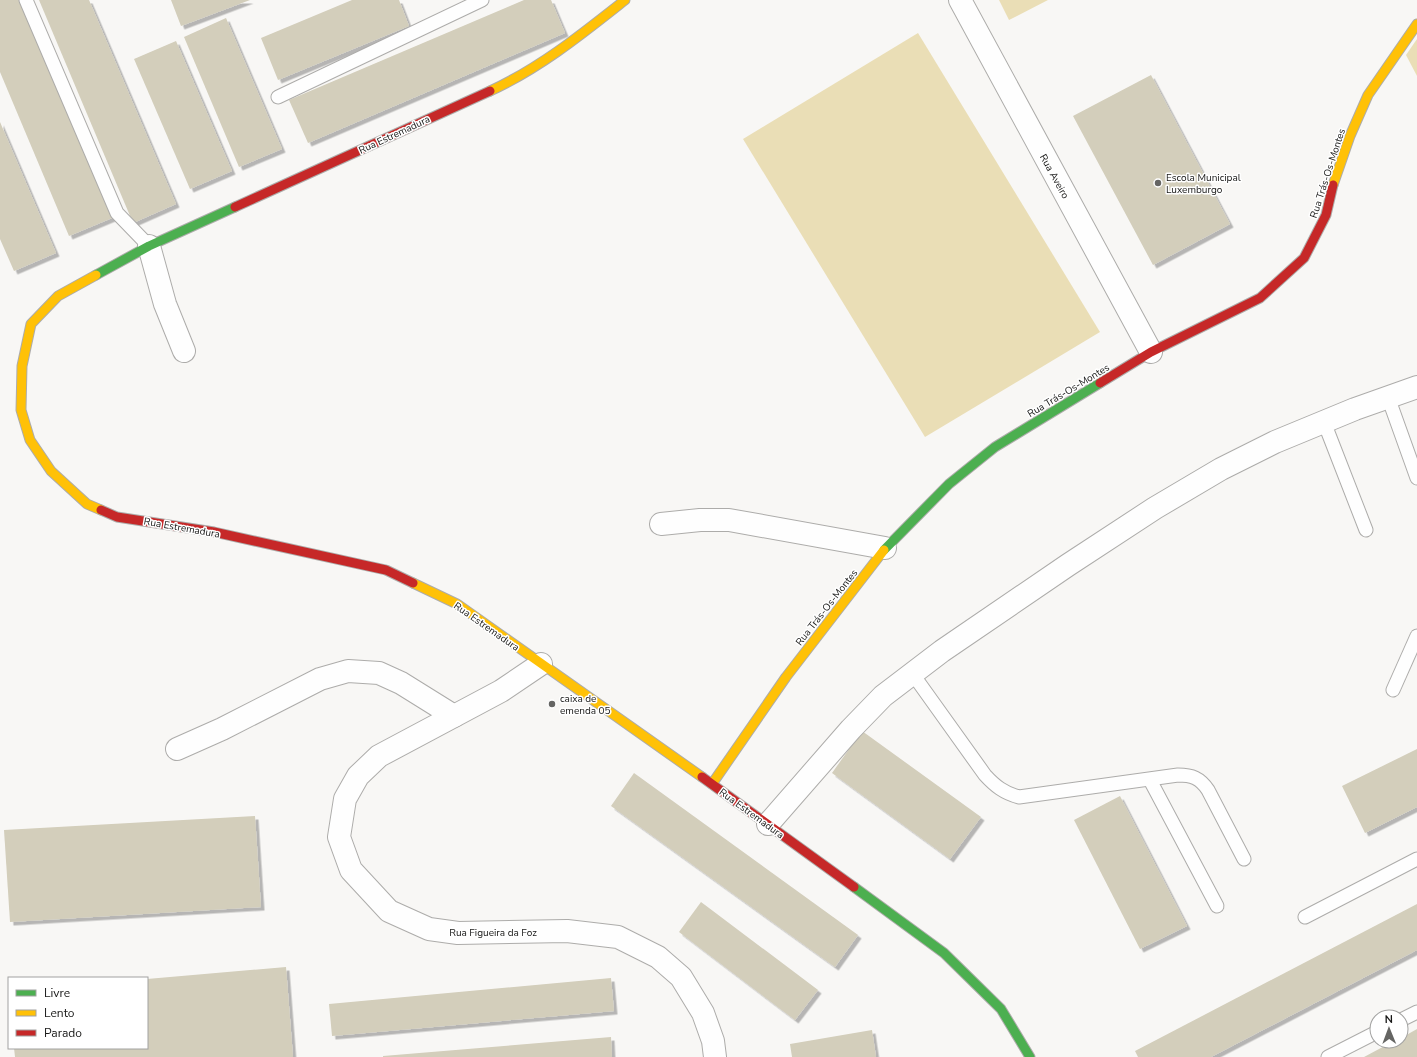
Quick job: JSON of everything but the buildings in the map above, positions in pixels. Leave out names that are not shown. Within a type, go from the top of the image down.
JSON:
[{"type":"street","name":"Rua Estremadura","points":[[625,0],[571,43],[518,78],[149,246],[58,296],[31,324],[22,366],[21,410],[30,440],[51,471],[87,504],[117,516],[214,532],[386,570],[457,604],[768,824],[944,953],[1001,1009],[1030,1057]]},
{"type":"street","name":"Rua Aveiro","points":[[960,0],[1151,352]]},
{"type":"street","name":"Rua Trás-Os-Montes","points":[[712,784],[786,677],[885,548],[949,484],[995,447],[1151,352],[1260,298],[1304,258],[1326,215],[1350,136],[1368,95],[1417,24]]},
{"type":"street","points":[[149,246],[165,304],[184,351]]},
{"type":"street","points":[[768,824],[851,729],[883,696],[912,673],[1062,569],[1162,504],[1221,469],[1275,442],[1417,387]]},
{"type":"street","points":[[661,524],[700,520],[729,520],[885,548]]},
{"type":"street","name":"Rua Figueira da Foz","points":[[541,664],[501,690],[379,756],[358,776],[345,799],[339,837],[351,870],[389,911],[429,929],[458,933],[567,931],[618,938],[658,957],[681,977],[703,1013],[713,1041],[715,1057]]},
{"type":"street","points":[[177,749],[222,729],[320,679],[348,671],[379,673],[401,683],[454,716]]},
{"type":"lane","points":[[26,0],[117,213],[149,246]]},
{"type":"lane","points":[[278,97],[482,0]]},
{"type":"lane","points":[[1388,397],[1417,478]]},
{"type":"lane","points":[[1324,422],[1366,530]]},
{"type":"lane","points":[[1393,690],[1417,636]]},
{"type":"lane","points":[[912,673],[985,775],[995,785],[1007,793],[1019,797],[1187,775],[1197,778],[1203,783],[1222,815],[1244,859]]},
{"type":"lane","points":[[1150,780],[1217,906]]},
{"type":"lane","points":[[1305,917],[1417,859]]},
{"type":"lane","points":[[1328,1057],[1369,1036]]},
{"type":"shaded area","points":[[999,0],[1048,0],[1009,20]]},
{"type":"shaded area","points":[[918,33],[1100,332],[925,437],[743,139]]},
{"type":"shaded area","points":[[1417,39],[1417,76],[1406,55]]},
{"type":"traffic: fast","points":[[96,275],[149,246],[235,207]]},
{"type":"traffic: fast","points":[[884,550],[949,484],[995,447],[1100,383]]},
{"type":"traffic: fast","points":[[854,887],[944,953],[1001,1009],[1030,1057]]},
{"type":"traffic: slow","points":[[490,91],[526,72],[560,50],[625,0]]},
{"type":"traffic: slow","points":[[1333,185],[1350,136],[1368,95],[1417,24]]},
{"type":"traffic: slow","points":[[96,275],[58,296],[31,324],[22,366],[21,410],[30,440],[51,471],[87,504],[101,510]]},
{"type":"traffic: slow","points":[[712,784],[786,677],[884,550]]},
{"type":"traffic: slow","points":[[413,583],[457,604],[702,777]]},
{"type":"traffic: jam","points":[[235,207],[490,91]]},
{"type":"traffic: jam","points":[[1100,383],[1151,352],[1260,298],[1304,258],[1326,215],[1333,185]]},
{"type":"traffic: jam","points":[[101,510],[117,517],[214,532],[386,570],[413,583]]},
{"type":"traffic: jam","points":[[702,777],[854,887]]},
{"type":"place","name":"Escola Municipal Luxemburgo","points":[[1158,183]]},
{"type":"place","name":"caixa de emenda 05","points":[[552,704]]}]
